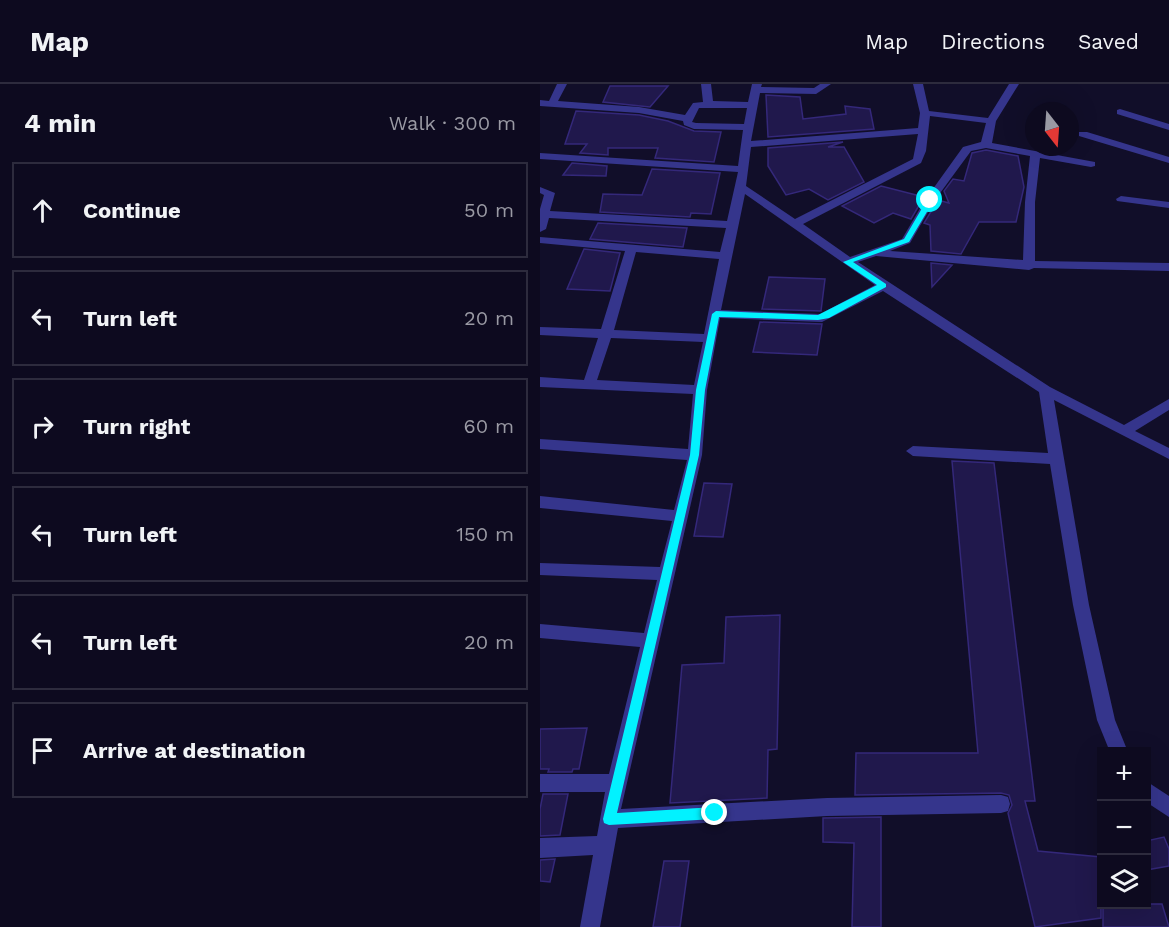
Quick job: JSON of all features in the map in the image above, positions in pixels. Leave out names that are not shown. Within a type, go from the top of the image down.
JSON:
[{"type":"street","points":[[552,104],[562,84]]},
{"type":"street","points":[[706,84],[708,104]]},
{"type":"street","points":[[748,127],[694,126],[687,123],[696,105],[755,93],[816,92],[826,84]]},
{"type":"street","points":[[795,224],[917,161],[921,151],[925,113],[918,84]]},
{"type":"street","points":[[986,145],[991,121],[1014,84]]},
{"type":"street","points":[[590,927],[616,783],[695,455],[700,390],[725,256],[741,187],[748,127],[755,93]]},
{"type":"street","points":[[540,103],[639,110],[688,118]]},
{"type":"street","points":[[1120,112],[1169,127]]},
{"type":"street","points":[[925,113],[991,121]]},
{"type":"street","points":[[746,144],[922,131]]},
{"type":"street","points":[[1083,134],[1169,160]]},
{"type":"street","points":[[847,262],[906,241],[930,200],[967,150],[974,146],[986,145],[1025,152]]},
{"type":"street","points":[[540,156],[743,169]]},
{"type":"street","points":[[1029,266],[1030,202],[1035,156]]},
{"type":"street","points":[[1046,156],[1091,164]]},
{"type":"street","points":[[741,187],[847,262],[1045,390],[1169,454]]},
{"type":"street","points":[[540,190],[550,193],[540,229]]},
{"type":"street","points":[[1121,199],[1169,205]]},
{"type":"street","points":[[543,214],[733,225]]},
{"type":"street","points":[[540,240],[631,250],[725,256]]},
{"type":"street","points":[[589,384],[631,250]]},
{"type":"street","points":[[872,252],[944,261],[1029,266],[1169,267]]},
{"type":"street","points":[[716,314],[822,318],[883,286]]},
{"type":"street","points":[[540,345],[543,331],[711,338]]},
{"type":"street","points":[[540,381],[700,390]]},
{"type":"street","points":[[1045,390],[1081,605],[1106,720],[1117,747]]},
{"type":"street","points":[[1124,431],[1169,404]]},
{"type":"street","points":[[540,444],[695,455]]},
{"type":"street","points":[[913,451],[1056,459]]},
{"type":"street","points":[[540,502],[680,516]]},
{"type":"street","points":[[540,570],[667,574]]},
{"type":"street","points":[[540,631],[650,641]]},
{"type":"street","points":[[540,783],[616,783]]},
{"type":"street","points":[[1151,794],[1169,808]]},
{"type":"street","points":[[609,819],[827,807],[1001,804]]},
{"type":"street","points":[[540,848],[604,845]]},
{"type":"building","points":[[610,86],[668,86],[650,107],[603,102]]},
{"type":"building","points":[[766,95],[800,97],[803,119],[846,114],[845,106],[870,109],[874,129],[768,137]]},
{"type":"building","points":[[576,111],[639,115],[668,121],[694,131],[721,132],[714,162],[655,158],[658,148],[608,148],[608,155],[580,153],[587,144],[565,144]]},
{"type":"building","points":[[843,142],[828,147],[844,147],[864,182],[828,200],[809,189],[786,195],[768,166],[768,148]]},
{"type":"building","points":[[986,150],[1018,156],[1024,187],[1016,222],[979,222],[961,254],[931,251],[930,225],[924,223],[938,200],[949,203],[944,191],[953,179],[964,181],[972,153]]},
{"type":"building","points":[[572,163],[607,166],[606,176],[563,175]]},
{"type":"building","points":[[652,169],[720,173],[711,214],[691,213],[690,217],[600,212],[603,194],[642,195]]},
{"type":"building","points":[[881,186],[924,197],[911,219],[893,213],[874,223],[842,206]]},
{"type":"building","points":[[598,223],[687,228],[683,247],[590,239]]},
{"type":"building","points":[[584,249],[620,253],[610,291],[567,289]]},
{"type":"building","points":[[931,263],[952,265],[932,287]]},
{"type":"building","points":[[769,277],[825,279],[821,311],[762,309]]},
{"type":"building","points":[[760,322],[822,324],[817,355],[753,352]]},
{"type":"building","points":[[952,461],[994,463],[1035,801],[1025,801],[1038,851],[1097,857],[1097,909],[1101,909],[1101,918],[1035,927],[1008,813],[1012,805],[1009,795],[1001,793],[855,795],[856,753],[978,753]]},
{"type":"building","points":[[704,483],[732,484],[723,537],[694,536]]},
{"type":"building","points":[[780,615],[777,749],[768,750],[767,798],[670,803],[682,665],[724,663],[726,617]]},
{"type":"building","points":[[587,728],[579,769],[573,769],[572,772],[548,772],[549,769],[540,769],[540,729]]},
{"type":"building","points":[[543,794],[568,794],[560,835],[540,836],[540,809]]},
{"type":"building","points":[[881,817],[881,927],[852,927],[854,843],[823,842],[823,818]]},
{"type":"building","points":[[1164,837],[1169,849],[1169,866],[1151,869],[1151,840]]},
{"type":"building","points":[[555,859],[550,882],[540,881],[540,860]]},
{"type":"building","points":[[664,861],[689,861],[680,927],[653,927]]},
{"type":"building","points":[[1151,904],[1162,904],[1169,927],[1103,927],[1103,909],[1151,909]]},
{"type":"route","points":[[715,813],[609,819],[695,455],[700,390],[716,314],[822,318],[883,286],[847,262],[906,241],[930,200]]}]
